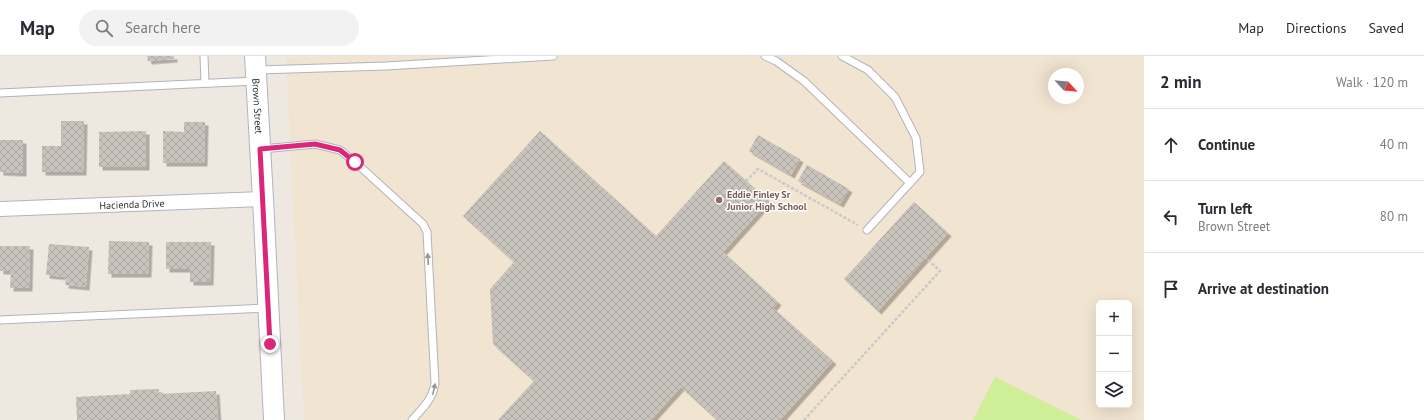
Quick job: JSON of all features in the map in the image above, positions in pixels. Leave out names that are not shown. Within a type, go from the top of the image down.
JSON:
[{"type":"main road","name":"Brown Street","points":[[255,69],[274,420]]},
{"type":"street","name":"Hacienda Drive","points":[[0,210],[263,198]]},
{"type":"lane","points":[[204,56],[205,83]]},
{"type":"lane","points":[[0,93],[205,83],[255,69],[386,66],[553,56]]},
{"type":"lane","points":[[766,56],[776,61],[804,81],[910,183]]},
{"type":"lane","points":[[842,56],[868,70],[894,97],[916,138],[920,172],[867,230]]},
{"type":"lane","points":[[260,149],[315,144],[340,150],[423,224],[427,232],[435,384],[434,393],[430,400],[412,420]]},
{"type":"lane","points":[[0,320],[268,308]]},
{"type":"path","points":[[746,181],[758,169],[867,230]]},
{"type":"path","points":[[804,420],[940,271],[926,258]]},
{"type":"shaded area","name":"Eddie Finley Sr Junior High School","points":[[327,56],[1144,56],[1144,420],[304,420],[286,58]]},
{"type":"green space","points":[[995,377],[1081,420],[973,420]]},
{"type":"building","points":[[147,56],[174,56],[174,59],[148,61]]},
{"type":"building","points":[[61,121],[84,121],[83,172],[42,172],[42,146],[61,146]]},
{"type":"building","points":[[184,122],[205,122],[204,163],[163,163],[163,131],[184,132]]},
{"type":"building","points":[[146,131],[146,167],[99,167],[99,132]]},
{"type":"building","points":[[540,131],[656,236],[724,161],[769,201],[723,252],[778,302],[773,308],[833,361],[780,420],[717,420],[681,387],[651,420],[498,420],[534,381],[493,344],[490,289],[514,262],[463,216]]},
{"type":"building","points":[[758,135],[800,159],[791,175],[749,151]]},
{"type":"building","points":[[0,140],[23,140],[23,173],[0,172]]},
{"type":"building","points":[[807,165],[849,189],[840,204],[798,181]]},
{"type":"building","points":[[914,202],[948,233],[878,311],[844,279]]},
{"type":"building","points":[[109,241],[149,242],[148,274],[108,274]]},
{"type":"building","points":[[166,242],[211,242],[210,282],[190,282],[190,269],[166,269]]},
{"type":"building","points":[[49,244],[89,247],[86,287],[65,285],[66,277],[46,275]]},
{"type":"building","points":[[0,246],[30,246],[29,288],[10,288],[11,271],[0,271]]},
{"type":"building","points":[[159,389],[159,394],[216,391],[218,420],[77,420],[76,397],[130,394],[130,390]]},
{"type":"place","name":"Eddie Finley Sr Junior High School","points":[[719,200]]},
{"type":"route","points":[[270,344],[260,149],[315,144],[340,150],[355,162]]}]
